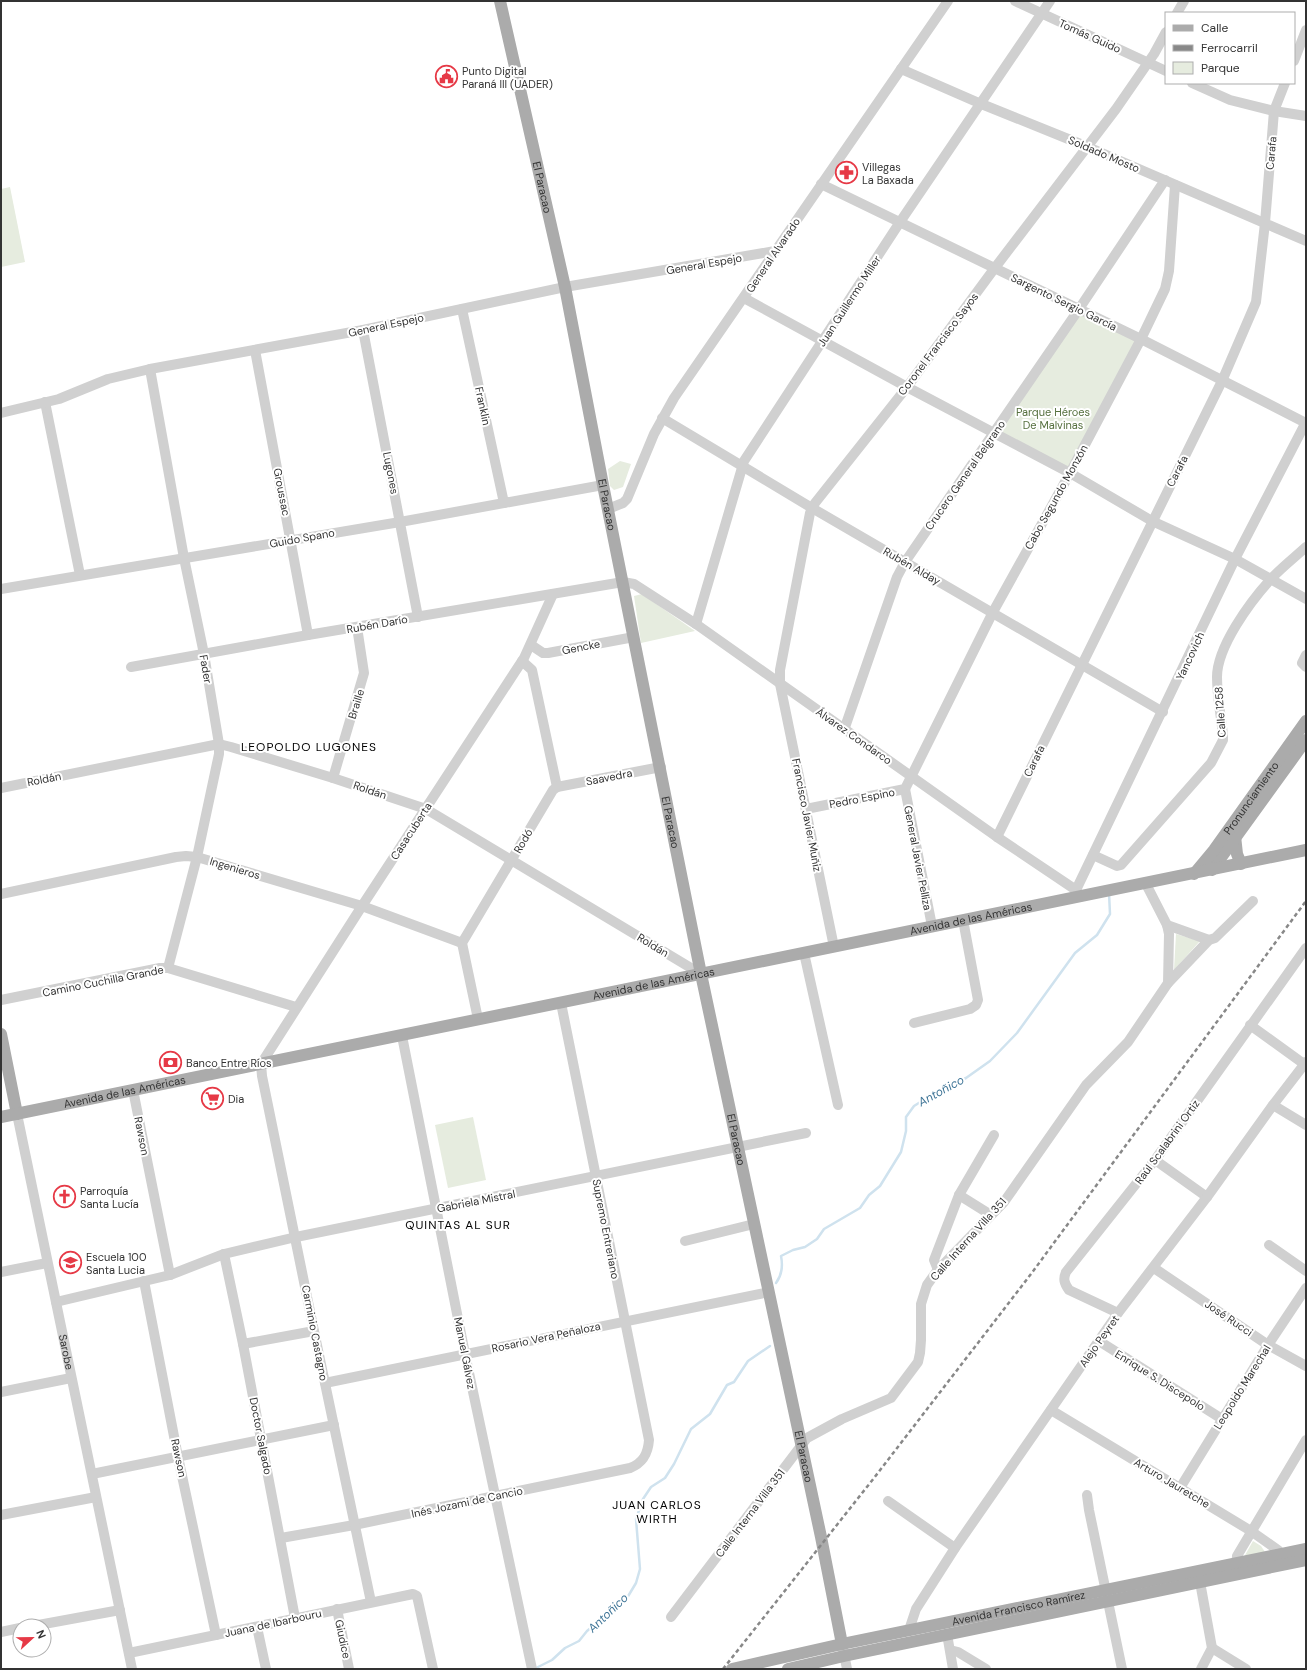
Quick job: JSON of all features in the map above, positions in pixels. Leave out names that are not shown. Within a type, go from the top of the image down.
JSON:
[{"type":"main road","name":"El Paracao","points":[[500,1],[565,287],[603,485],[702,974],[842,1644]]},
{"type":"main road","name":"Pronunciamiento","points":[[1194,874],[1214,850],[1306,721]]},
{"type":"main road","name":"Pronunciamiento","points":[[1212,870],[1235,836],[1306,740]]},
{"type":"main road","points":[[1235,836],[1240,864]]},
{"type":"main road","name":"Avenida de las Américas","points":[[1,1117],[834,947],[1078,894],[1146,884],[1306,850]]},
{"type":"main road","name":"Sarobe","points":[[1,1034],[17,1114]]},
{"type":"main road","name":"Avenida Francisco Ramírez","points":[[788,1669],[947,1634],[1107,1596],[1282,1559],[1306,1549]]},
{"type":"main road","name":"Avenida Francisco Ramírez","points":[[1282,1559],[1306,1560]]},
{"type":"main road","name":"Avenida Francisco Ramírez","points":[[732,1669],[909,1630],[1107,1596],[1200,1582],[1236,1569]]},
{"type":"street","name":"General Alvarado","points":[[608,509],[623,503],[627,499],[662,418],[674,398],[948,1]]},
{"type":"street","name":"Tomás Guido","points":[[1015,1],[1040,14],[1165,70]]},
{"type":"street","name":"Juan Guillermo Miller","points":[[696,624],[741,466],[900,222],[1050,1]]},
{"type":"street","points":[[1178,12],[1184,1]]},
{"type":"street","points":[[1295,58],[1306,30]]},
{"type":"street","name":"Coronel Francisco Sayos","points":[[780,684],[780,670],[812,508],[907,387],[994,268],[1088,147],[1148,62],[1165,34]]},
{"type":"street","name":"Soldado Mosto","points":[[901,69],[1088,147],[1306,241]]},
{"type":"street","points":[[1194,84],[1230,100],[1274,111],[1306,116]]},
{"type":"street","name":"Carafa","points":[[997,837],[1222,381],[1256,302],[1265,223],[1274,111],[1285,84]]},
{"type":"street","name":"Crucero General Belgrano","points":[[844,730],[897,577],[905,562],[1079,309],[1165,180]]},
{"type":"street","name":"Sargento Sergio García","points":[[821,184],[1141,339],[1306,423]]},
{"type":"street","name":"Cabo Segundo Monzón","points":[[910,776],[993,612],[1070,473],[1141,339],[1168,280],[1175,185]]},
{"type":"street","name":"General Espejo","points":[[1,413],[58,399],[108,379],[150,369],[363,330],[565,287],[775,251]]},
{"type":"street","points":[[744,298],[907,387],[1070,473],[1152,521],[1235,559],[1306,599]]},
{"type":"street","name":"Franklin","points":[[462,309],[504,503]]},
{"type":"street","name":"Lugones","points":[[363,330],[418,617]]},
{"type":"street","name":"Groussac","points":[[255,350],[308,635]]},
{"type":"street","name":"Fader","points":[[150,369],[184,558],[204,654],[219,744],[219,754],[197,857],[168,968]]},
{"type":"street","points":[[45,402],[80,575]]},
{"type":"street","name":"Rubén Alday","points":[[662,418],[812,508],[1163,712]]},
{"type":"street","name":"Yancovich","points":[[1078,894],[1093,855],[1163,712],[1235,559],[1306,423]]},
{"type":"street","name":"Guido Spano","points":[[1,589],[400,522],[603,485]]},
{"type":"street","name":"Calle 1258","points":[[1093,855],[1117,866],[1121,865],[1214,758],[1224,735],[1217,677],[1220,660],[1232,632],[1270,579],[1306,547]]},
{"type":"street","name":"Álvarez Condarco","points":[[623,582],[634,584],[696,624],[1078,894]]},
{"type":"street","name":"Rubén Darío","points":[[131,667],[308,635],[623,582]]},
{"type":"street","name":"Casacuberta","points":[[261,1064],[296,1007],[522,661],[531,645],[553,594]]},
{"type":"street","name":"Braille","points":[[333,778],[364,673],[357,627]]},
{"type":"street","name":"Gencke","points":[[531,645],[543,653],[548,653],[634,637]]},
{"type":"street","points":[[1306,656],[1302,663],[1306,667]]},
{"type":"street","points":[[522,661],[532,670],[557,787]]},
{"type":"street","name":"Francisco Javier Muñiz","points":[[780,684],[834,947]]},
{"type":"street","name":"Roldán","points":[[1,788],[219,744],[333,778],[426,810],[702,974]]},
{"type":"street","name":"Saavedra","points":[[557,787],[661,767]]},
{"type":"street","name":"Pedro Espino","points":[[806,809],[905,789],[910,776]]},
{"type":"street","name":"Rodó","points":[[462,943],[553,790],[557,787]]},
{"type":"street","name":"General Javier Pelliza","points":[[905,789],[932,926]]},
{"type":"street","name":"Ingenieros","points":[[1,894],[176,857],[197,857],[362,906],[462,943]]},
{"type":"street","points":[[1146,884],[1167,925],[1168,983]]},
{"type":"street","name":"Calle Interna Villa 351","points":[[672,1617],[806,1438],[842,1418],[891,1398],[896,1393],[918,1362],[921,1340],[921,1304],[927,1285],[938,1270],[1004,1202],[1086,1086],[1128,1042],[1168,983],[1209,940],[1215,938],[1253,901]]},
{"type":"street","points":[[914,1023],[970,1009],[976,1005],[978,1000],[963,920]]},
{"type":"street","points":[[1167,925],[1209,940]]},
{"type":"street","points":[[462,943],[478,1019]]},
{"type":"street","name":"Raúl Scalabrini Ortiz","points":[[1118,1314],[1069,1290],[1065,1284],[1064,1277],[1066,1272],[1155,1160],[1306,948]]},
{"type":"street","points":[[804,953],[838,1105]]},
{"type":"street","name":"Camino Cuchilla Grande","points":[[1,1000],[160,968],[168,968],[296,1007]]},
{"type":"street","name":"Supremo Entreriano","points":[[561,1003],[649,1440],[647,1454]]},
{"type":"street","points":[[1250,1025],[1305,1063]]},
{"type":"street","name":"Manuel Gálvez","points":[[402,1036],[465,1354],[532,1669]]},
{"type":"street","name":"Alejo Peyret","points":[[909,1630],[916,1609],[955,1548],[1118,1314],[1207,1197],[1305,1063]]},
{"type":"street","name":"Carminio Castagno","points":[[261,1064],[262,1076],[296,1237],[324,1383],[371,1602]]},
{"type":"street","name":"Rawson","points":[[133,1090],[170,1275]]},
{"type":"street","points":[[1273,1105],[1306,1125]]},
{"type":"street","name":"Sarobe","points":[[17,1114],[132,1669]]},
{"type":"street","name":"Gabriela Mistral","points":[[56,1302],[170,1275],[224,1254],[296,1237],[806,1133]]},
{"type":"street","points":[[938,1270],[934,1260],[959,1195],[994,1135]]},
{"type":"street","points":[[1155,1160],[1207,1197]]},
{"type":"street","points":[[959,1195],[991,1215]]},
{"type":"street","points":[[685,1240],[754,1224]]},
{"type":"street","points":[[1269,1245],[1306,1271]]},
{"type":"street","name":"Doctor Salgado","points":[[224,1254],[281,1538],[295,1618]]},
{"type":"street","points":[[1,1272],[48,1263]]},
{"type":"street","name":"José Rucci","points":[[1154,1268],[1268,1344],[1306,1366]]},
{"type":"street","name":"Rawson","points":[[144,1281],[178,1456],[216,1635]]},
{"type":"street","name":"Leopoldo Marechal","points":[[1180,1488],[1268,1344],[1306,1288]]},
{"type":"street","name":"Rosario Vera Peñaloza","points":[[324,1383],[624,1320],[768,1292]]},
{"type":"street","points":[[243,1344],[314,1331]]},
{"type":"street","name":"Enrique S. Discepolo","points":[[1099,1342],[1222,1419]]},
{"type":"street","points":[[1,1392],[71,1378]]},
{"type":"street","name":"Arturo Jauretche","points":[[1051,1410],[1251,1531],[1270,1544],[1282,1559]]},
{"type":"street","points":[[92,1474],[334,1425]]},
{"type":"street","points":[[1236,1569],[1237,1556],[1306,1440]]},
{"type":"street","name":"Inés Jozami de Cancio","points":[[281,1538],[354,1525],[630,1468],[638,1466],[647,1454]]},
{"type":"street","points":[[1088,1495],[1089,1510],[1122,1669]]},
{"type":"street","points":[[1,1515],[96,1497]]},
{"type":"street","points":[[888,1501],[955,1548]]},
{"type":"street","points":[[1200,1582],[1212,1648],[1201,1669]]},
{"type":"street","name":"Juana de Ibarbouru","points":[[129,1653],[412,1594],[417,1596],[433,1669]]},
{"type":"street","name":"Giudice","points":[[337,1609],[349,1669]]},
{"type":"street","points":[[52,1623],[120,1610]]},
{"type":"street","points":[[257,1627],[266,1669]]},
{"type":"street","points":[[1,1632],[12,1630]]},
{"type":"street","points":[[947,1634],[953,1669]]},
{"type":"street","points":[[842,1644],[847,1669]]},
{"type":"street","points":[[1212,1648],[1246,1669]]},
{"type":"street","points":[[950,1650],[958,1652],[986,1669]]},
{"type":"green space","points":[[10,187],[25,262],[1,267],[1,189]]},
{"type":"green space","name":"Parque Héroes De Malvinas","points":[[1079,309],[1141,339],[1070,473],[994,432]]},
{"type":"green space","points":[[620,461],[631,464],[623,487],[614,490],[610,486],[608,469]]},
{"type":"green space","points":[[642,594],[695,631],[641,643],[634,596]]},
{"type":"green space","points":[[1176,934],[1200,941],[1174,970]]},
{"type":"green space","points":[[473,1117],[486,1180],[448,1188],[435,1125]]},
{"type":"green space","points":[[1253,1541],[1261,1546],[1265,1552],[1244,1557]]},
{"type":"waterway","name":"Antoñico","points":[[776,1283],[782,1270],[781,1256],[793,1250],[805,1247],[817,1239],[824,1229],[860,1208],[869,1195],[880,1186],[901,1152],[906,1131],[906,1117],[914,1106],[938,1091],[966,1078],[990,1061],[1017,1033],[1075,953],[1097,935],[1110,914],[1109,893]]},
{"type":"waterway","name":"Antoñico","points":[[536,1668],[552,1660],[565,1648],[579,1641],[587,1631],[627,1598],[636,1583],[640,1569],[636,1519],[643,1499],[651,1487],[665,1478],[674,1464],[691,1429],[710,1414],[727,1385],[734,1382],[748,1361],[770,1346]]},
{"type":"railway","points":[[723,1669],[874,1478],[1031,1274],[1306,901]]},
{"type":"place","name":"Punto Digital Paraná III (UADER)","points":[[446,77]]},
{"type":"place","name":"Villegas La Baxada","points":[[846,173]]},
{"type":"place","name":"Banco Entre Ríos","points":[[170,1063]]},
{"type":"place","name":"Dia","points":[[213,1099]]},
{"type":"place","name":"Parroquía Santa Lucía","points":[[65,1197]]},
{"type":"place","name":"Escuela 100 Santa Lucia","points":[[71,1263]]},
{"type":"district","name":"LEOPOLDO LUGONES","points":[[309,747]]},
{"type":"district","name":"QUINTAS AL SUR","points":[[458,1225]]},
{"type":"district","name":"JUAN CARLOS WIRTH","points":[[657,1512]]}]
